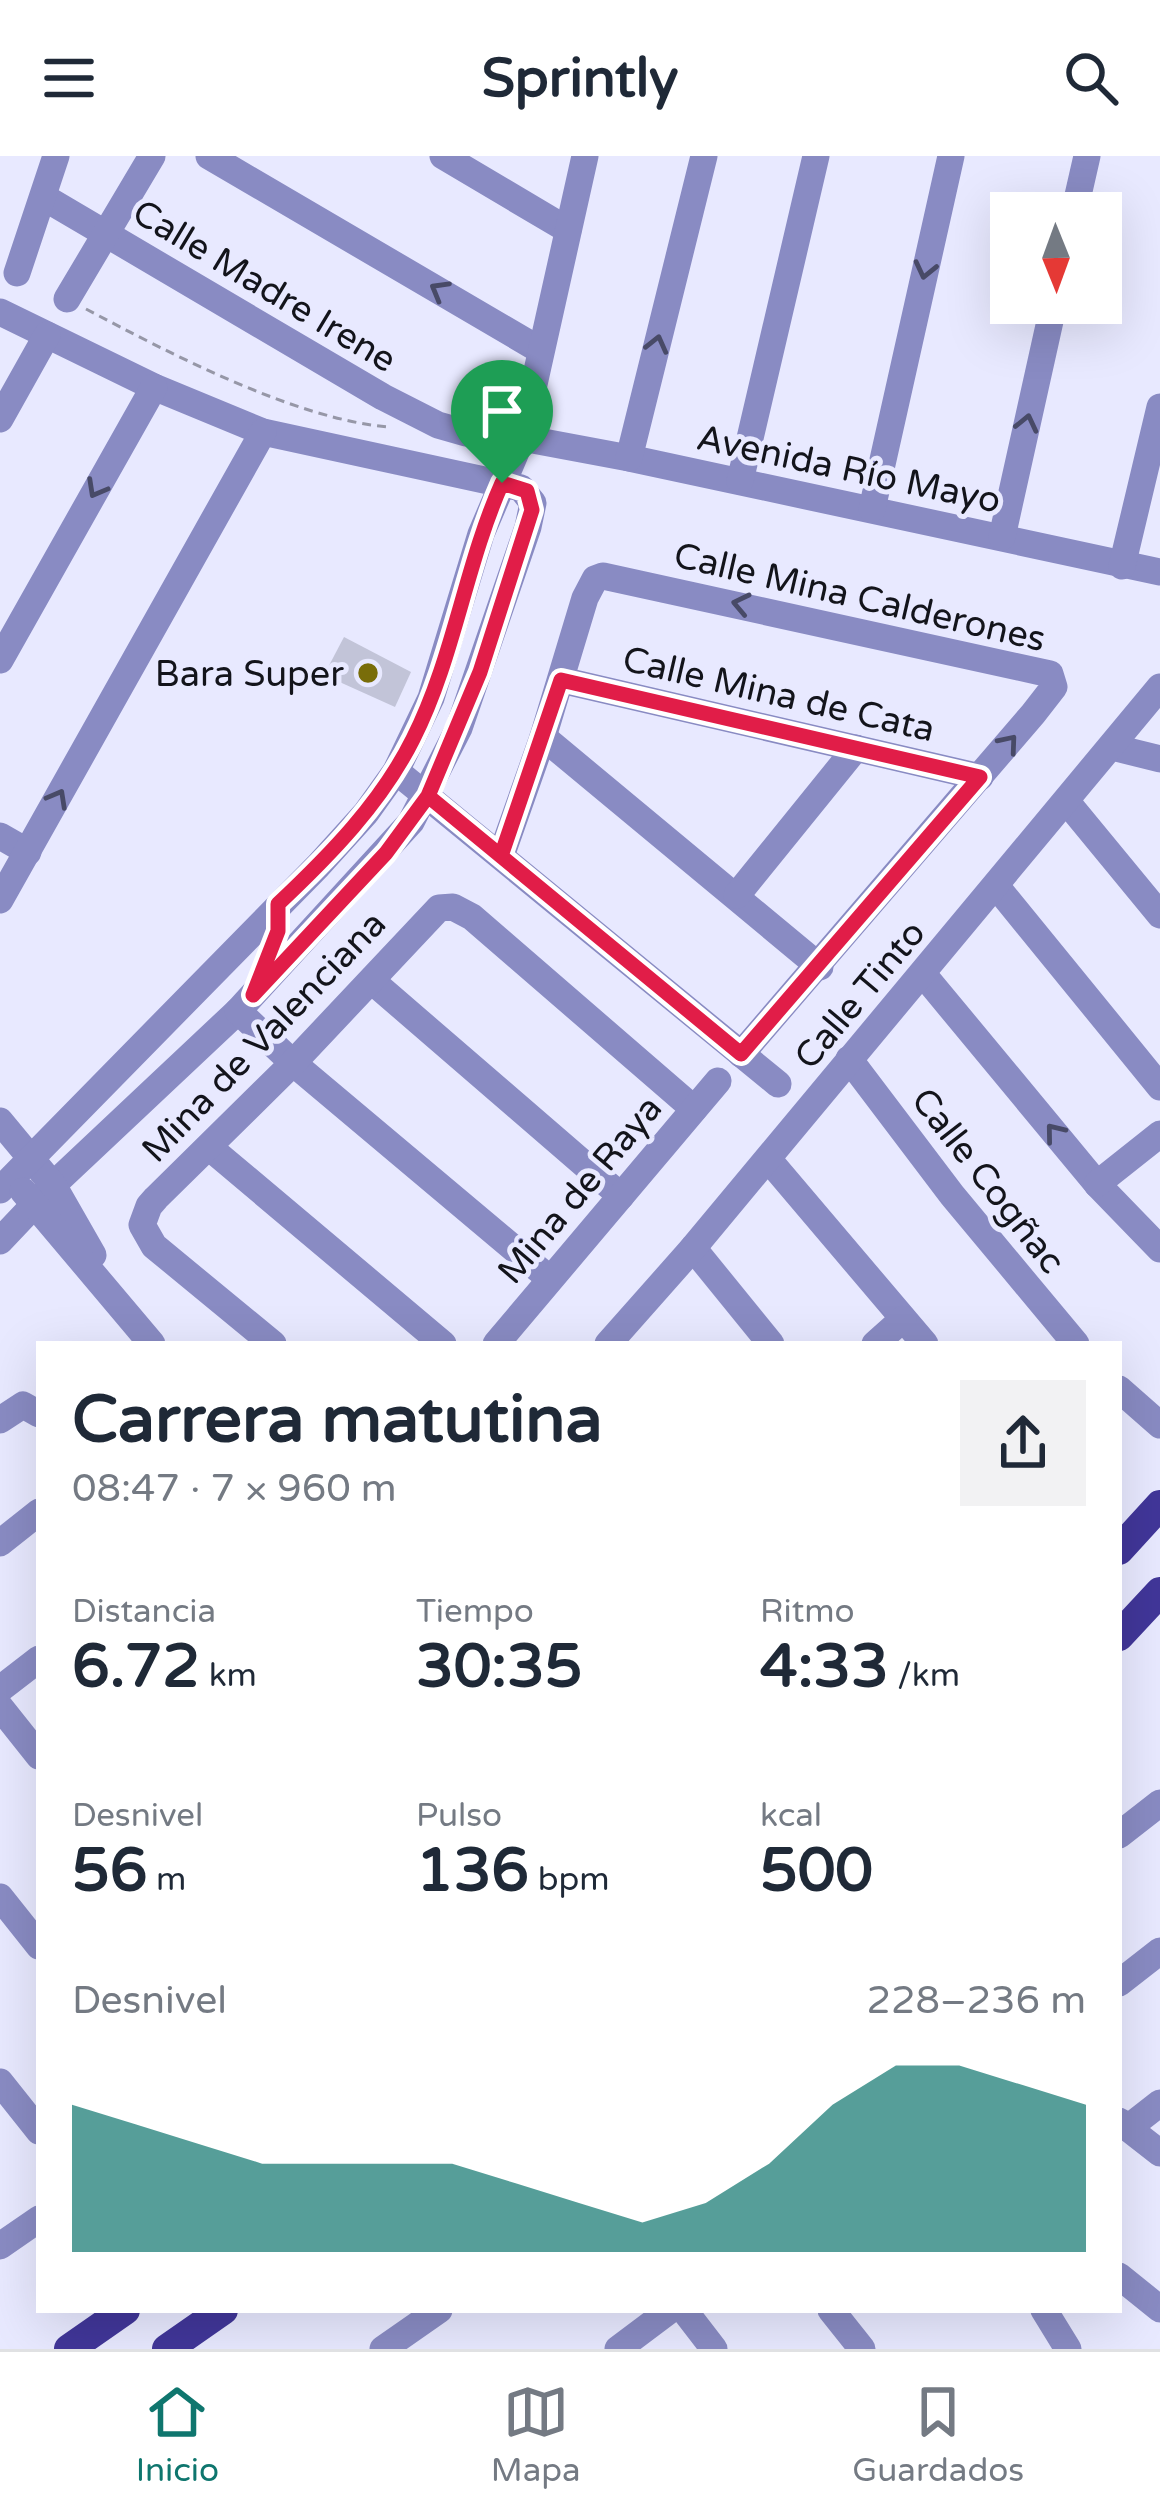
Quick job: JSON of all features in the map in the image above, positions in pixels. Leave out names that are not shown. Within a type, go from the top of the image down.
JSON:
[{"type":"main road","points":[[1122,1547],[1160,1505]]},
{"type":"main road","points":[[1122,1633],[1160,1592]]},
{"type":"main road","points":[[69,2349],[121,2313]]},
{"type":"main road","points":[[167,2349],[219,2313]]},
{"type":"street","points":[[17,273],[56,156]]},
{"type":"street","points":[[67,299],[152,156]]},
{"type":"street","points":[[209,156],[540,350]]},
{"type":"street","points":[[443,156],[568,230]]},
{"type":"street","points":[[4,1178],[33,1157],[318,866],[366,813],[396,770],[431,698],[481,534],[511,486],[585,156]]},
{"type":"street","points":[[629,458],[704,156]]},
{"type":"street","points":[[740,482],[816,156]]},
{"type":"street","points":[[872,509],[951,156]]},
{"type":"street","points":[[1079,192],[1087,156]]},
{"type":"street","name":"Calle Madre Irene","points":[[44,198],[414,414],[466,433],[523,438]]},
{"type":"street","points":[[0,313],[154,387],[263,432],[511,486],[531,496],[532,510],[459,728],[428,796],[386,853],[245,1003],[0,1241]]},
{"type":"street","points":[[1002,537],[1049,324]]},
{"type":"street","points":[[0,419],[47,335]]},
{"type":"street","points":[[0,660],[154,387]]},
{"type":"street","points":[[1122,566],[1160,407]]},
{"type":"street","points":[[0,900],[263,432]]},
{"type":"street","name":"Avenida Río Mayo","points":[[523,438],[1160,572]]},
{"type":"street","name":"Calle Mina Calderones","points":[[501,856],[584,598],[595,579],[603,576],[1050,674],[1054,682],[1047,697],[741,1054]]},
{"type":"street","points":[[448,647],[459,728]]},
{"type":"street","name":"Calle Mina de Cata","points":[[561,680],[980,777]]},
{"type":"street","name":"Calle Tinto","points":[[614,1341],[1160,687]]},
{"type":"street","points":[[543,737],[820,967]]},
{"type":"street","points":[[1112,747],[1160,759]]},
{"type":"street","points":[[737,895],[856,748]]},
{"type":"street","points":[[396,770],[778,1084]]},
{"type":"street","points":[[1067,802],[1160,915]]},
{"type":"street","points":[[0,836],[28,851]]},
{"type":"street","points":[[318,866],[386,853]]},
{"type":"street","points":[[997,887],[1160,1087]]},
{"type":"street","points":[[245,1003],[278,931],[278,904]]},
{"type":"street","name":"Mina de Valenciana","points":[[269,1341],[154,1246],[142,1226],[148,1206],[372,981],[429,914],[446,906],[472,917],[694,1108]]},
{"type":"street","points":[[922,974],[1134,1227],[1160,1250]]},
{"type":"street","points":[[372,981],[621,1196]]},
{"type":"street","points":[[245,1003],[293,1063],[550,1279]]},
{"type":"street","points":[[88,1102],[119,1093],[199,1048]]},
{"type":"street","name":"Calle Cogñac","points":[[849,1059],[952,1195],[1074,1341]]},
{"type":"street","name":"Mina de Raya","points":[[498,1341],[718,1081]]},
{"type":"street","points":[[0,1121],[33,1157],[44,1195],[150,1341]]},
{"type":"street","points":[[1097,1184],[1160,1134]]},
{"type":"street","points":[[210,1148],[439,1341]]},
{"type":"street","points":[[768,1159],[923,1341]]},
{"type":"street","points":[[4,1178],[44,1195]]},
{"type":"street","points":[[693,1248],[769,1341]]},
{"type":"street","points":[[878,1341],[903,1319]]},
{"type":"street","points":[[1122,1392],[1160,1425]]},
{"type":"street","points":[[0,1420],[23,1405],[36,1412]]},
{"type":"street","points":[[0,1543],[36,1514]]},
{"type":"street","points":[[0,1689],[36,1661]]},
{"type":"street","points":[[0,1708],[36,1752]]},
{"type":"street","points":[[1122,1833],[1160,1803]]},
{"type":"street","points":[[0,1897],[36,1942]]},
{"type":"street","points":[[1122,1981],[1160,1951]]},
{"type":"street","points":[[0,2082],[36,2127]]},
{"type":"street","points":[[1160,2103],[1123,2124],[1160,2153]]},
{"type":"street","points":[[0,2246],[36,2221]]},
{"type":"street","points":[[1122,2278],[1160,2309]]},
{"type":"street","points":[[382,2349],[435,2313]]},
{"type":"street","points":[[618,2349],[666,2313]]},
{"type":"street","points":[[686,2313],[714,2349]]},
{"type":"street","points":[[832,2313],[862,2349]]},
{"type":"street","points":[[1046,2313],[1058,2345]]},
{"type":"path","points":[[67,299],[267,393],[352,422],[396,427]]},
{"type":"building","name":"Bara Super","points":[[344,637],[411,672],[395,707],[324,675]]},
{"type":"place","name":"Bara Super","points":[[368,673]]},
{"type":"route","points":[[502,483],[414,738],[366,813],[278,904],[278,931],[253,995],[386,853],[428,796],[501,856],[561,680],[980,777],[741,1054],[428,796],[480,672],[528,527],[531,496],[502,483]]}]
